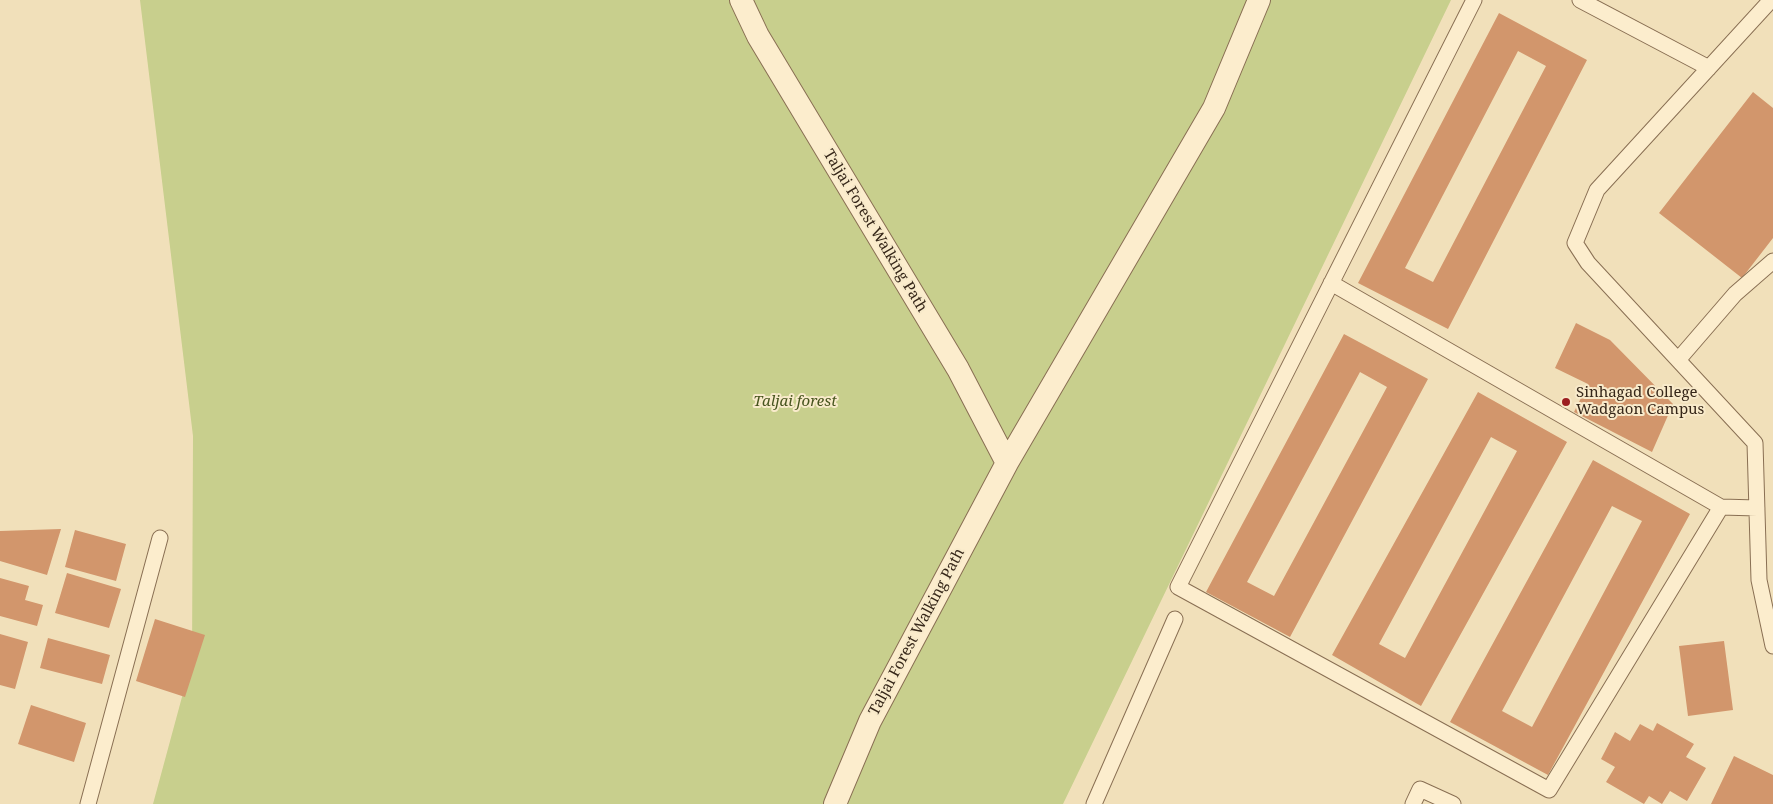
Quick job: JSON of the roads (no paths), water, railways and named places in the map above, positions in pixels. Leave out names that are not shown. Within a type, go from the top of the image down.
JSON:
[{"type":"street","name":"Taljai Forest Walking Path","points":[[741,0],[758,36],[958,369],[1007,463]]},
{"type":"street","name":"Taljai Forest Walking Path","points":[[835,804],[870,721],[1007,463],[1214,108],[1259,0]]},
{"type":"lane","points":[[1474,0],[1178,586],[1549,790],[1721,507]]},
{"type":"lane","points":[[1580,0],[1709,68]]},
{"type":"lane","points":[[1771,0],[1597,190],[1575,243],[1588,263],[1755,443],[1759,580],[1773,646]]},
{"type":"lane","points":[[1678,360],[1735,294],[1773,261]]},
{"type":"lane","points":[[1331,283],[1721,507],[1757,508]]},
{"type":"lane","points":[[88,804],[160,538]]},
{"type":"lane","points":[[1094,804],[1175,618]]},
{"type":"lane","points":[[1413,804],[1420,789],[1453,804]]},
{"type":"place","name":"Sinhagad College Wadgaon Campus","points":[[1566,402]]},
{"type":"park label","name":"Taljai forest","points":[[795,402]]}]
